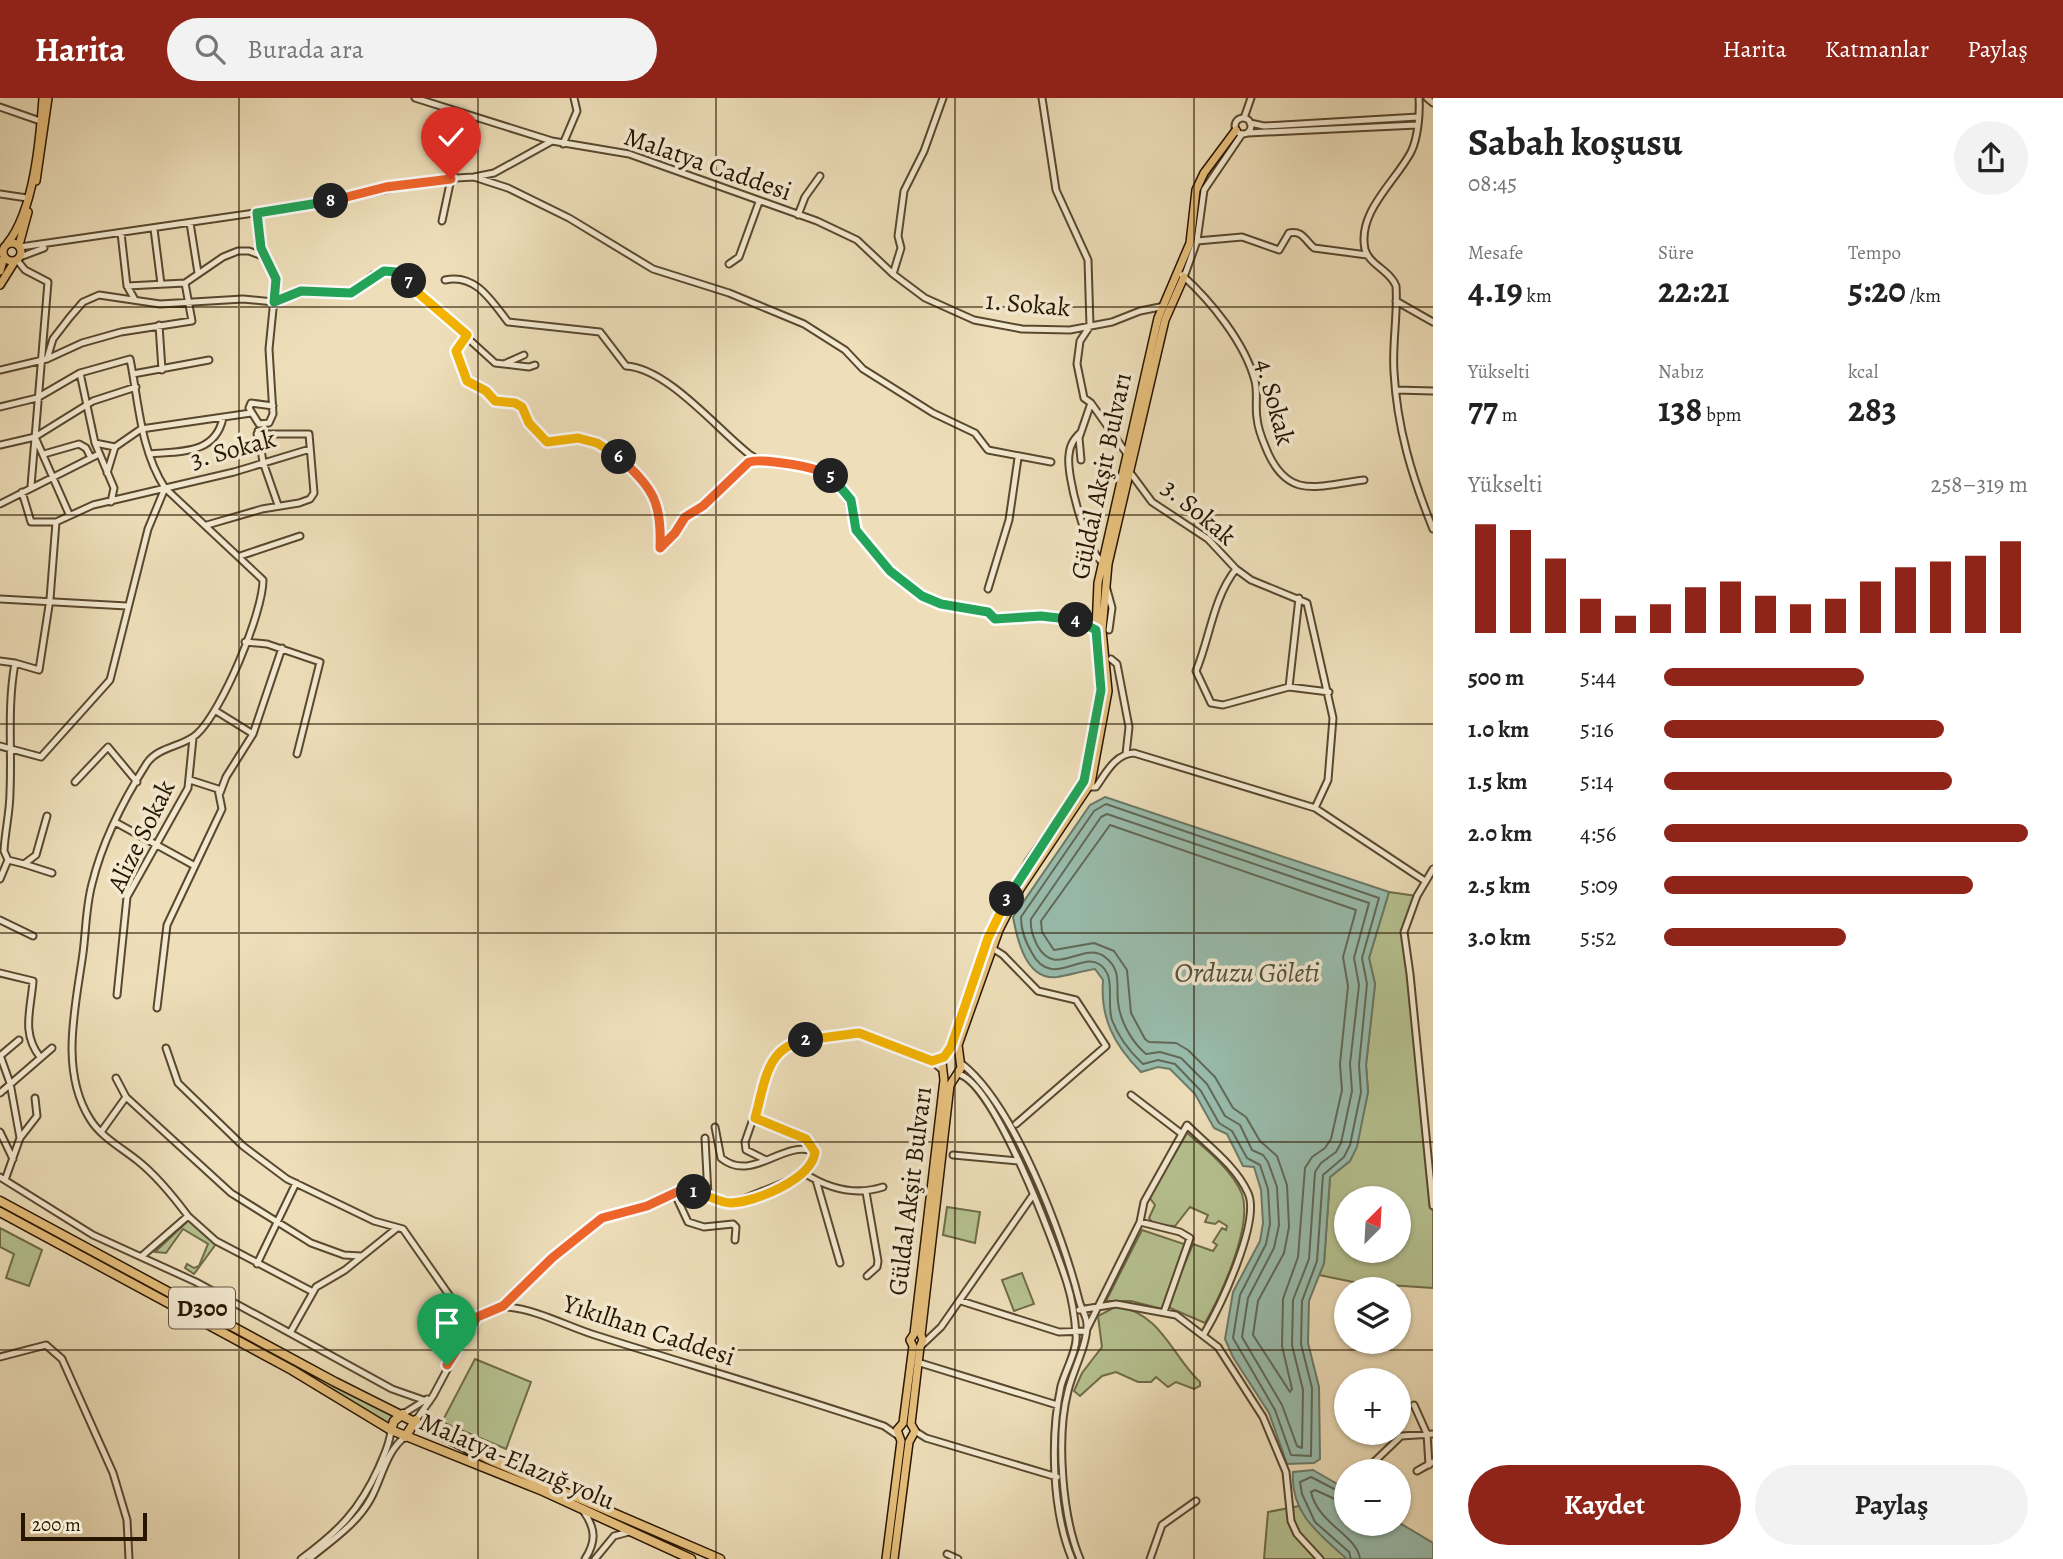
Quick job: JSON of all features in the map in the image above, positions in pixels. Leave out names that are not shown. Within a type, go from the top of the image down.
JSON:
[{"type":"highway","name":"D300","points":[[0,1201],[334,1381],[416,1420],[488,1459],[720,1559]]},
{"type":"highway","name":"Malatya-Elazığ yolu","points":[[0,1212],[292,1370],[391,1430],[583,1509],[691,1559]]},
{"type":"highway","points":[[391,1430],[397,1417],[403,1414]]},
{"type":"highway","points":[[405,1437],[416,1420]]},
{"type":"main road","points":[[0,285],[18,259],[38,170],[45,98]]},
{"type":"main road","points":[[0,271],[4,245],[15,234],[27,198],[43,122]]},
{"type":"main road","name":"Güldal Akşit Bulvarı","points":[[894,1559],[905,1439],[918,1362],[942,1071],[988,947],[1020,890],[1085,787],[1108,691],[1102,630],[1102,562],[1127,454],[1165,306],[1190,243],[1193,203],[1199,182],[1242,133]]},
{"type":"main road","points":[[4,245],[20,246]]},
{"type":"main road","points":[[2,255],[18,259]]},
{"type":"main road","name":"Güldal Akşit Bulvarı","points":[[1102,630],[1104,584],[1165,306],[1184,277]]},
{"type":"main road","name":"Güldal Akşit Bulvarı","points":[[886,1559],[922,1325],[950,1085],[962,1064],[957,1055],[988,947]]},
{"type":"street","name":"Malatya Caddesi","points":[[415,98],[563,144],[629,154],[798,215],[852,237],[893,274]]},
{"type":"street","points":[[563,144],[577,114],[574,98]]},
{"type":"street","points":[[893,274],[901,248],[898,236],[904,191],[924,151],[943,98]]},
{"type":"street","name":"3. Sokak","points":[[1042,98],[1048,155],[1056,190],[1088,260],[1090,326],[1080,341],[1077,364],[1084,398],[1091,402],[1127,454],[1129,472],[1152,502],[1208,539],[1236,569],[1251,580],[1299,598]]},
{"type":"street","points":[[1242,133],[1235,123],[1244,118],[1251,98]]},
{"type":"street","points":[[1367,255],[1364,235],[1368,222],[1391,179],[1411,152],[1422,100],[1433,103]]},
{"type":"street","points":[[0,107],[43,122]]},
{"type":"street","points":[[1244,118],[1264,126],[1418,117]]},
{"type":"street","points":[[1184,277],[1198,241],[1202,198],[1207,182],[1251,123]]},
{"type":"street","points":[[1242,133],[1417,125]]},
{"type":"street","points":[[20,246],[50,245],[237,213],[257,213],[335,200],[386,187],[474,177],[494,173],[552,141]]},
{"type":"street","points":[[798,215],[820,176]]},
{"type":"street","points":[[474,177],[508,188],[569,218],[663,274],[729,293],[803,324],[845,350],[863,369],[933,413],[975,433],[988,450],[1018,458],[1051,461]]},
{"type":"street","points":[[442,221],[451,179]]},
{"type":"street","points":[[0,194],[27,198]]},
{"type":"street","points":[[729,264],[739,257],[759,202]]},
{"type":"street","points":[[257,213],[265,257],[276,279],[269,349],[274,406],[269,423],[260,424]]},
{"type":"street","points":[[190,223],[198,273]]},
{"type":"street","points":[[154,229],[161,284]]},
{"type":"street","points":[[1198,241],[1242,237],[1279,250],[1289,233],[1294,232],[1301,234],[1314,248],[1367,255],[1392,277],[1396,301],[1393,334],[1396,390],[1405,450],[1415,486],[1433,528]]},
{"type":"street","points":[[121,233],[127,286],[134,298]]},
{"type":"street","points":[[31,486],[37,397],[44,359],[48,282],[25,270],[18,259],[50,245]]},
{"type":"street","points":[[127,286],[185,283],[223,257],[239,251],[265,257]]},
{"type":"street","points":[[44,359],[53,339],[82,302],[99,295],[134,298],[150,304],[243,299],[274,302],[301,291],[351,293],[373,275],[391,271],[408,280],[417,292],[502,365],[535,365]]},
{"type":"street","name":"4. Sokak","points":[[1177,272],[1230,333],[1250,368],[1256,383],[1259,435],[1276,470],[1284,480],[1302,487],[1364,480]]},
{"type":"street","name":"1. Sokak","points":[[893,274],[925,298],[974,320],[1022,329],[1070,330],[1165,306]]},
{"type":"street","points":[[444,280],[457,277],[470,280],[508,322],[600,332],[626,366],[642,367],[659,376],[758,460]]},
{"type":"street","points":[[1,369],[44,359],[82,343],[159,325],[192,321],[185,283]]},
{"type":"street","points":[[1396,301],[1433,322]]},
{"type":"street","points":[[159,325],[162,370]]},
{"type":"street","points":[[467,335],[456,351],[462,371],[471,385],[482,388],[495,401],[515,403],[522,407],[529,423],[544,440],[554,442],[578,438],[597,443],[619,457],[635,473],[656,500],[660,510],[660,548],[688,513],[703,506],[744,465],[758,460],[812,468],[836,479],[851,500],[856,530],[890,571],[922,596],[941,604],[988,612],[995,619],[1041,616],[1074,619],[1102,630]]},
{"type":"street","points":[[502,365],[524,355]]},
{"type":"street","points":[[0,407],[37,397],[80,373],[130,359],[141,429],[165,488],[263,580],[262,594],[245,642],[216,711],[193,738],[152,757],[115,822],[92,883],[76,986],[73,1065],[86,1113],[100,1132],[139,1162],[209,1237],[313,1292]]},
{"type":"street","points":[[133,374],[209,360]]},
{"type":"street","points":[[80,373],[95,443],[114,488],[111,502]]},
{"type":"street","points":[[0,445],[35,437],[85,405],[136,387]]},
{"type":"street","points":[[1396,390],[1433,391]]},
{"type":"street","points":[[260,424],[251,413],[250,405],[254,402],[274,406]]},
{"type":"street","points":[[1081,460],[1078,444],[1091,402]]},
{"type":"street","points":[[107,473],[115,447],[141,429],[251,413]]},
{"type":"street","points":[[149,454],[190,450],[210,443],[220,431],[223,418]]},
{"type":"street","points":[[260,424],[257,434],[278,505]]},
{"type":"street","points":[[207,525],[278,505],[299,503],[310,499],[314,493],[310,436],[304,431],[257,434]]},
{"type":"street","points":[[1081,432],[1071,441],[1068,457],[1071,480],[1086,532],[1102,562]]},
{"type":"street","points":[[35,437],[69,514]]},
{"type":"street","points":[[44,454],[79,443],[86,448],[91,458]]},
{"type":"street","points":[[95,443],[115,447]]},
{"type":"street","name":"3. Sokak","points":[[56,522],[69,514],[310,449]]},
{"type":"street","points":[[0,503],[99,454]]},
{"type":"street","points":[[988,589],[1009,520],[1018,458]]},
{"type":"street","points":[[0,747],[41,757],[110,680],[152,517],[165,488]]},
{"type":"street","points":[[0,661],[40,670],[50,599],[56,522],[31,522],[22,492]]},
{"type":"street","points":[[240,556],[300,536]]},
{"type":"street","points":[[1236,569],[1229,578],[1213,616],[1196,671],[1211,703],[1223,705],[1289,687],[1329,692]]},
{"type":"street","points":[[1289,687],[1299,598],[1307,603],[1311,611],[1333,718],[1329,776],[1315,808]]},
{"type":"street","points":[[0,599],[50,599],[127,606]]},
{"type":"street","points":[[245,642],[282,648],[320,662],[297,754]]},
{"type":"street","points":[[220,793],[226,777],[253,734],[282,648]]},
{"type":"street","points":[[1111,659],[1118,664],[1129,727],[1126,754]]},
{"type":"street","points":[[15,663],[8,749],[10,794],[2,850],[8,860],[52,873]]},
{"type":"street","points":[[216,711],[253,734]]},
{"type":"street","name":"Alize Sokak","points":[[117,995],[127,897],[190,780],[187,772],[193,738]]},
{"type":"street","points":[[75,782],[108,747],[137,782]]},
{"type":"street","points":[[1085,787],[1096,787],[1111,765],[1126,754],[1134,753],[1315,808],[1425,881]]},
{"type":"street","points":[[157,1008],[165,932],[220,816],[223,804],[220,793],[211,785],[190,780]]},
{"type":"street","points":[[0,791],[10,794]]},
{"type":"street","points":[[24,863],[36,855],[47,816]]},
{"type":"street","points":[[115,822],[195,866]]},
{"type":"street","points":[[0,878],[8,860]]},
{"type":"street","points":[[1433,869],[1425,881],[1403,937],[1410,974],[1433,1206]]},
{"type":"street","points":[[0,920],[33,936]]},
{"type":"street","points":[[988,947],[1003,955],[1038,991],[1076,1000],[1106,1046],[1016,1124]]},
{"type":"street","points":[[0,973],[33,981],[28,1027],[30,1043],[40,1058]]},
{"type":"street","points":[[764,1159],[746,1150],[745,1142],[775,1056],[790,1043],[859,1033],[932,1061],[942,1071],[965,1075],[975,1084],[1019,1161],[1068,1283],[1076,1333],[1057,1405],[1054,1428],[1061,1528],[1072,1559]]},
{"type":"street","points":[[19,1040],[0,1056],[10,1083],[20,1138]]},
{"type":"street","points":[[0,1093],[52,1048]]},
{"type":"street","points":[[166,1048],[173,1074],[180,1086],[238,1142],[296,1183],[404,1231],[456,1310],[470,1325]]},
{"type":"street","points":[[932,1061],[946,1055],[957,1055]]},
{"type":"street","points":[[962,1064],[993,1098],[1038,1188],[1074,1278],[1086,1318],[1086,1331]]},
{"type":"street","points":[[116,1079],[126,1097],[177,1140],[222,1186],[312,1243],[344,1255],[360,1256]]},
{"type":"street","points":[[1131,1095],[1182,1133]]},
{"type":"street","points":[[100,1132],[126,1097]]},
{"type":"street","points":[[35,1098],[37,1116],[20,1138],[3,1178],[93,1236],[142,1256],[392,1389],[429,1399]]},
{"type":"street","points":[[416,1420],[470,1325],[482,1314],[503,1306],[552,1258],[602,1218],[647,1206],[674,1192],[685,1190],[725,1202],[736,1202],[787,1184],[804,1173],[812,1164],[815,1152],[806,1139],[755,1118]]},
{"type":"street","points":[[1080,1559],[1067,1520],[1062,1430],[1065,1402],[1086,1331],[1101,1307],[1140,1222],[1144,1202],[1187,1125],[1225,1163],[1247,1192],[1251,1206],[1248,1234],[1204,1334]]},
{"type":"street","points":[[715,1127],[724,1161],[740,1168],[802,1148],[815,1152]]},
{"type":"street","points":[[0,1132],[13,1159]]},
{"type":"street","points":[[705,1138],[708,1195]]},
{"type":"street","points":[[953,1155],[1019,1161]]},
{"type":"street","points":[[804,1173],[833,1188],[866,1192],[883,1187]]},
{"type":"street","points":[[816,1180],[840,1263]]},
{"type":"street","points":[[257,1264],[296,1183]]},
{"type":"street","points":[[919,1341],[939,1330],[1038,1188]]},
{"type":"street","points":[[674,1192],[688,1222],[704,1227],[735,1225],[735,1240]]},
{"type":"street","points":[[866,1192],[878,1261],[877,1267],[867,1276]]},
{"type":"street","points":[[142,1256],[188,1216]]},
{"type":"street","points":[[1140,1222],[1180,1232],[1190,1238],[1164,1312]]},
{"type":"street","points":[[290,1333],[313,1292],[397,1228]]},
{"type":"street","points":[[89,1248],[93,1236]]},
{"type":"street","points":[[961,1301],[1065,1333],[1086,1331]]},
{"type":"street","points":[[1074,1314],[1125,1304],[1164,1312],[1182,1318],[1218,1347],[1263,1417],[1285,1470],[1290,1518],[1297,1534],[1320,1559]]},
{"type":"street","name":"Yıkılhan Caddesi","points":[[503,1306],[527,1310],[597,1336],[884,1426],[905,1439]]},
{"type":"street","points":[[1065,1333],[1073,1323]]},
{"type":"street","points":[[922,1325],[930,1331],[939,1330]]},
{"type":"street","points":[[0,1357],[46,1345],[62,1359],[113,1473],[127,1520],[129,1559]]},
{"type":"street","points":[[918,1362],[1057,1405]]},
{"type":"street","points":[[403,1414],[429,1399]]},
{"type":"street","points":[[1414,1405],[1430,1434],[1431,1464],[1417,1471]]},
{"type":"street","name":"Yıkılhan Caddesi","points":[[884,1426],[907,1426]]},
{"type":"street","points":[[907,1426],[926,1438],[1057,1477]]},
{"type":"street","points":[[300,1559],[351,1518],[365,1498],[387,1450],[391,1430]]},
{"type":"street","points":[[1377,1459],[1401,1436],[1430,1434]]},
{"type":"street","points":[[309,1559],[355,1521],[370,1500],[395,1445],[405,1437]]},
{"type":"street","points":[[905,1439],[926,1438]]},
{"type":"street","points":[[1150,1559],[1161,1525],[1196,1501]]},
{"type":"street","points":[[583,1509],[593,1525],[594,1535],[585,1559]]},
{"type":"street","points":[[595,1559],[614,1536],[631,1531]]},
{"type":"street","points":[[947,1554],[958,1559]]},
{"type":"green space","points":[[1389,892],[1417,896],[1406,923],[1433,1206],[1433,1288],[1411,1287],[1411,1277],[1334,1278],[1319,1275],[1324,1263],[1330,1177],[1350,1161],[1356,1147],[1368,1092],[1366,1065],[1375,984],[1369,958]]},
{"type":"green space","points":[[1187,1133],[1232,1177],[1242,1194],[1244,1208],[1234,1260],[1205,1323],[1170,1308],[1170,1299],[1193,1244],[1213,1251],[1217,1245],[1213,1242],[1222,1228],[1226,1230],[1227,1226],[1219,1221],[1215,1224],[1205,1222],[1208,1215],[1190,1207],[1175,1226],[1154,1225],[1149,1218],[1155,1205],[1149,1197]]},
{"type":"green space","points":[[0,1205],[393,1413],[388,1424],[224,1328],[0,1208]]},
{"type":"green space","points":[[947,1207],[980,1212],[975,1243],[943,1235]]},
{"type":"green space","points":[[189,1220],[216,1244],[194,1274],[185,1268],[187,1264],[194,1268],[199,1266],[208,1244],[183,1229],[166,1253],[155,1252]]},
{"type":"green space","points":[[0,1228],[42,1250],[29,1286],[6,1278],[14,1254],[0,1247]]},
{"type":"green space","points":[[1142,1230],[1187,1245],[1162,1309],[1131,1301],[1106,1301]]},
{"type":"green space","points":[[1022,1273],[1034,1304],[1014,1311],[1002,1280]]},
{"type":"green space","points":[[1117,1306],[1132,1310],[1156,1327],[1200,1382],[1200,1386],[1194,1389],[1176,1382],[1168,1387],[1156,1377],[1151,1382],[1138,1382],[1116,1372],[1102,1376],[1080,1396],[1074,1391],[1082,1373],[1102,1347],[1098,1316]]},
{"type":"green space","points":[[475,1359],[531,1382],[506,1449],[442,1422]]},
{"type":"green space","points":[[1304,1505],[1359,1559],[1264,1559],[1268,1512]]},
{"type":"water","name":"Orduzu Göleti","points":[[1105,797],[1389,892],[1369,958],[1375,984],[1366,1065],[1368,1092],[1357,1147],[1350,1161],[1330,1177],[1324,1263],[1309,1301],[1308,1343],[1319,1387],[1320,1459],[1314,1463],[1287,1464],[1269,1413],[1233,1357],[1225,1339],[1233,1292],[1260,1241],[1263,1223],[1261,1190],[1254,1167],[1243,1166],[1227,1134],[1214,1128],[1195,1094],[1170,1069],[1158,1067],[1141,1072],[1131,1062],[1111,1030],[1104,1007],[1103,980],[1095,969],[1057,977],[1046,976],[1031,966],[1017,936],[1013,917],[1090,805]]},
{"type":"water","points":[[1313,1470],[1334,1482],[1334,1536],[1411,1536],[1411,1530],[1433,1543],[1433,1559],[1347,1559],[1326,1541],[1301,1511],[1293,1486],[1293,1472]]},
{"type":"route","points":[[447,1365],[477,1317],[503,1306],[552,1258],[602,1218],[647,1206],[685,1190],[719,1198],[725,1202],[736,1202],[787,1184],[803,1175],[814,1159],[815,1152],[810,1142],[755,1118],[775,1056],[784,1046],[849,1032],[859,1033],[932,1061],[948,1054],[988,938],[999,914],[1028,861],[1070,805],[1084,781],[1102,681],[1096,630],[1074,619],[1041,616],[995,619],[988,612],[941,604],[922,596],[890,571],[856,530],[851,500],[836,479],[826,472],[758,460],[749,462],[703,506],[688,513],[675,533],[660,548],[660,510],[656,500],[628,466],[597,443],[578,438],[547,442],[529,423],[522,407],[515,403],[495,401],[482,388],[471,385],[462,371],[456,351],[457,345],[467,335],[397,272],[384,271],[373,275],[355,292],[347,294],[310,290],[301,291],[282,302],[274,302],[276,279],[261,248],[257,213],[355,196],[386,187],[451,179]]}]
